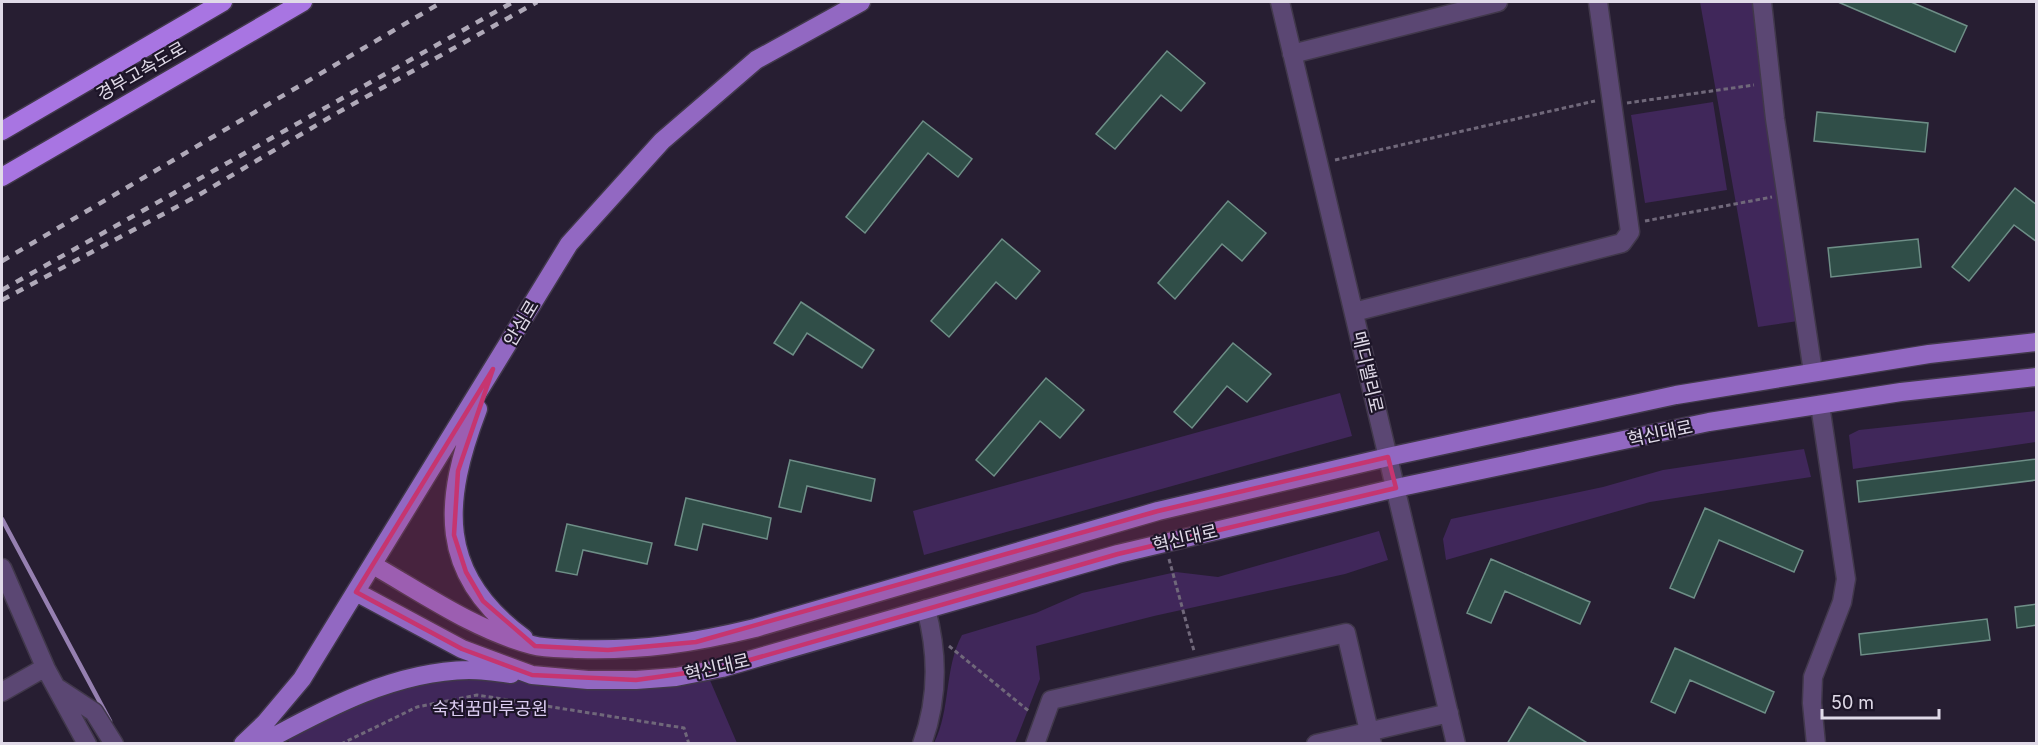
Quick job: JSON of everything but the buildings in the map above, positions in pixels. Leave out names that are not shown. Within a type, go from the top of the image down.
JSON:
[{"type":"highway","name":"경부고속도로","points":[[2,131],[223,2]]},
{"type":"highway","name":"경부고속도로","points":[[2,177],[303,2]]},
{"type":"main road","name":"안심로","points":[[243,744],[265,723],[302,679],[569,244],[662,141],[756,60],[861,2]]},
{"type":"main road","points":[[373,565],[491,630],[535,646],[608,650],[696,642],[1158,511],[1388,457],[1676,395],[1929,354],[2037,342]]},
{"type":"main road","points":[[494,369],[466,442],[458,471],[453,511],[454,536],[466,572],[478,594],[515,632],[535,646]]},
{"type":"main road","name":"혁신대로","points":[[356,592],[462,649],[532,675],[588,680],[676,677],[722,668],[1118,554],[1395,488],[1710,422],[1901,392],[2037,377]]},
{"type":"main road","points":[[260,744],[308,718],[365,693],[416,676],[468,670],[532,675]]},
{"type":"street","name":"메디밸리로","points":[[1280,2],[1456,744]]},
{"type":"street","points":[[1292,54],[1498,2]]},
{"type":"street","points":[[1354,312],[1622,243],[1630,232],[1598,2]]},
{"type":"street","points":[[1762,2],[1786,195],[1813,372]]},
{"type":"street","points":[[1816,744],[1812,703],[1813,677],[1842,602],[1846,579],[1820,405]]},
{"type":"street","points":[[2,568],[46,669],[87,744]]},
{"type":"street","points":[[922,744],[935,688],[932,631],[926,609]]},
{"type":"street","points":[[1035,744],[1051,700],[1346,633],[1371,738]]},
{"type":"street","points":[[2,693],[46,669]]},
{"type":"street","points":[[56,687],[94,712],[114,744]]},
{"type":"street","points":[[1316,744],[1371,738],[1449,713]]},
{"type":"path","points":[[1318,164],[1612,101],[1771,82]]},
{"type":"path","points":[[1629,224],[1786,195]]},
{"type":"path","points":[[1165,543],[1198,667]]},
{"type":"path","points":[[932,631],[1043,723]]},
{"type":"path","points":[[341,744],[417,707],[477,695],[684,728],[689,744]]},
{"type":"highlighted area","points":[[493,369],[458,471],[454,535],[466,572],[483,601],[535,646],[608,650],[696,642],[1158,511],[1388,457],[1396,488],[1118,554],[722,668],[636,680],[532,675],[462,649],[356,592]]},
{"type":"green space","points":[[1700,2],[1754,2],[1798,321],[1758,327]]},
{"type":"green space","points":[[1713,102],[1727,190],[1645,203],[1631,115]]},
{"type":"green space","points":[[1340,393],[1352,436],[924,555],[913,511]]},
{"type":"green space","points":[[2036,411],[2036,442],[1853,469],[1849,435],[1859,430]]},
{"type":"green space","points":[[1804,449],[1811,477],[1650,502],[1446,560],[1443,539],[1451,519],[1603,487],[1663,470]]},
{"type":"green space","points":[[1379,531],[1388,560],[1345,574],[1154,616],[1036,646],[1040,679],[1015,743],[934,743],[943,717],[952,661],[962,635],[1036,613],[1082,593],[1176,572],[1218,577]]},
{"type":"green space","name":"숙천꿈마루공원","points":[[706,671],[737,743],[290,744],[283,731],[416,676]]},
{"type":"waterway","points":[[2,519],[110,721]]},
{"type":"railway","points":[[2,261],[442,2]]},
{"type":"railway","points":[[2,290],[513,2]]},
{"type":"railway","points":[[2,300],[197,196],[337,113],[537,2]]}]
